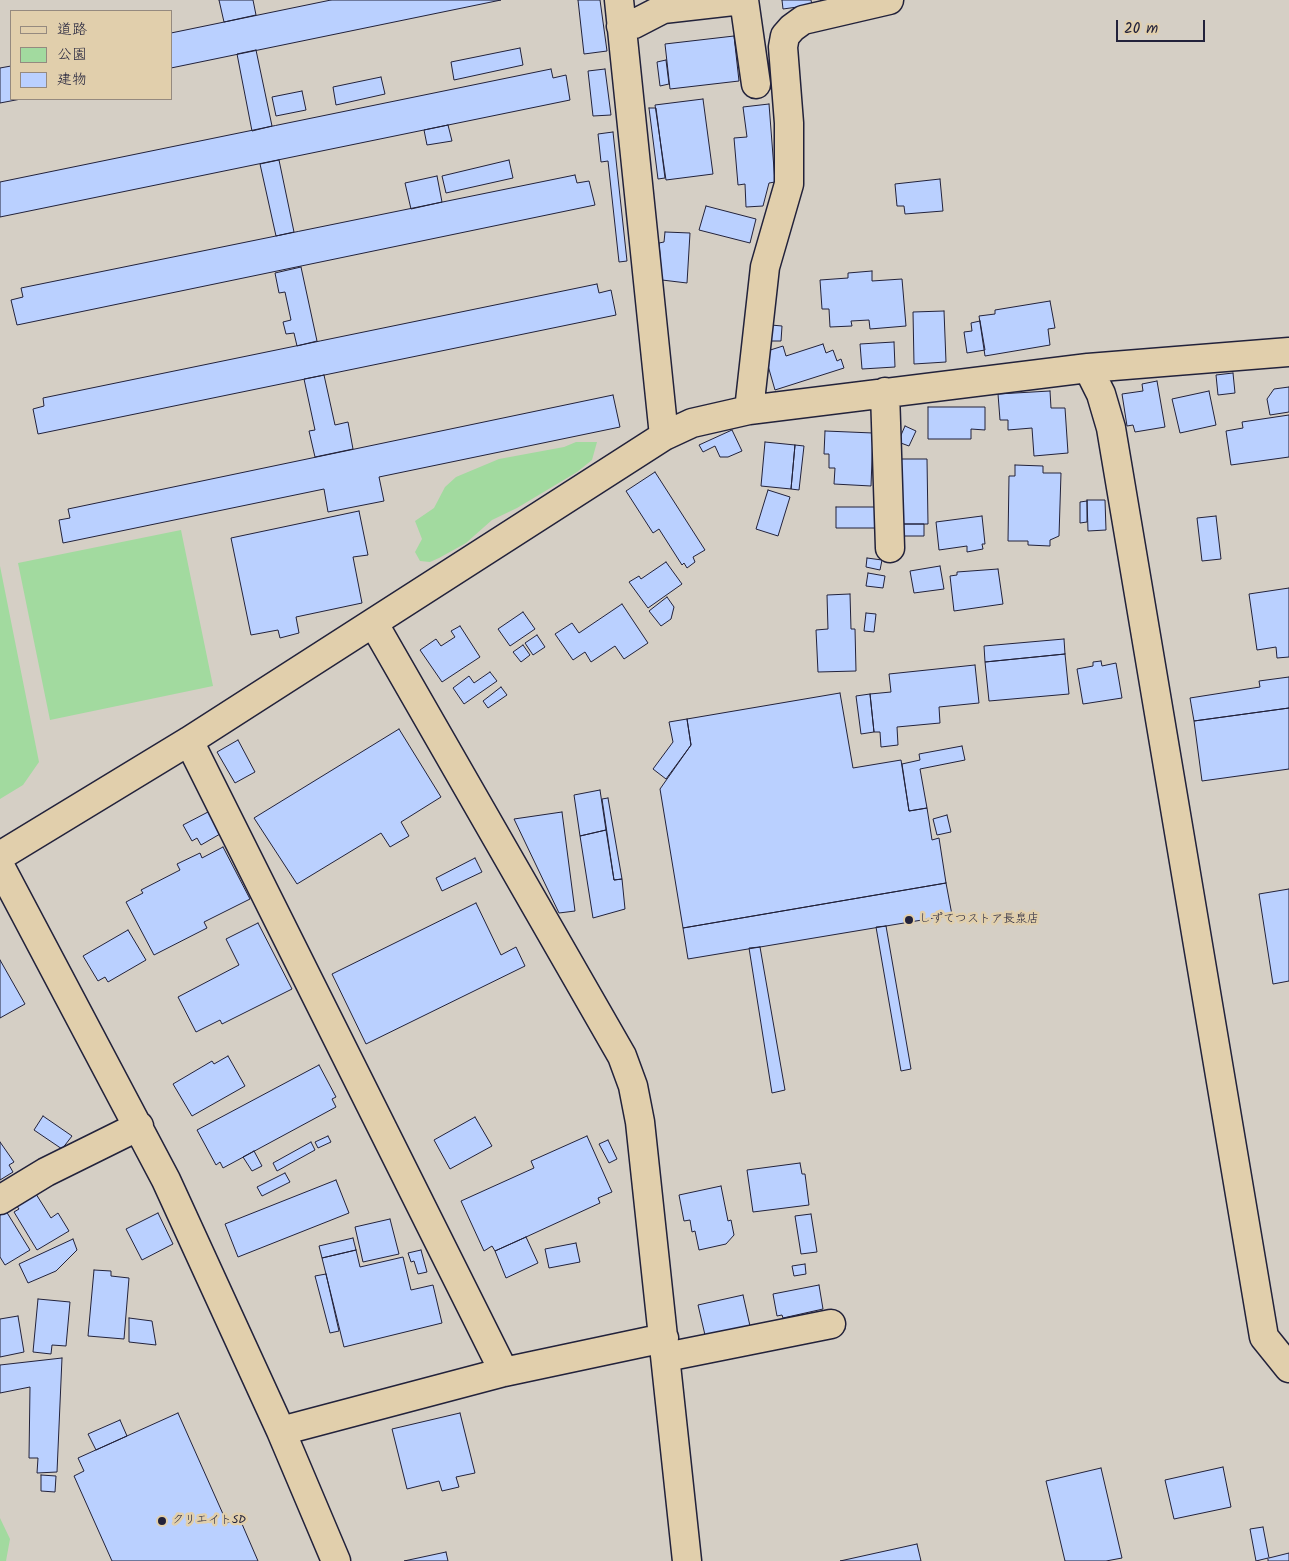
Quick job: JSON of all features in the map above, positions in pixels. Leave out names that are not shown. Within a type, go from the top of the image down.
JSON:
[{"type":"street","points":[[620,13],[634,24],[663,9],[743,0],[756,84]]},
{"type":"street","points":[[749,410],[765,267],[780,221],[789,184],[789,123],[783,47],[785,36],[803,20],[889,0]]},
{"type":"street","points":[[620,13],[664,436]]},
{"type":"street","points":[[0,856],[189,741],[374,624],[664,436],[692,422],[749,410],[1088,368],[1289,352]]},
{"type":"street","points":[[1088,368],[1101,394],[1110,428],[1264,1337],[1289,1368]]},
{"type":"street","points":[[885,392],[890,548]]},
{"type":"street","points":[[374,624],[622,1056],[633,1086],[640,1122],[687,1561]]},
{"type":"street","points":[[189,741],[504,1372]]},
{"type":"street","points":[[0,866],[139,1126],[281,1431],[336,1561]]},
{"type":"street","points":[[0,1200],[46,1172],[139,1126]]},
{"type":"street","points":[[281,1431],[504,1372],[831,1324]]},
{"type":"green space","points":[[576,442],[597,442],[592,460],[577,472],[517,508],[492,520],[466,543],[430,562],[420,561],[415,552],[422,539],[415,521],[434,508],[445,487],[456,477],[499,459],[564,447]]},
{"type":"green space","points":[[181,530],[213,686],[50,720],[18,563]]},
{"type":"green space","points":[[0,566],[39,762],[23,785],[0,799]]},
{"type":"green space","points":[[0,1518],[10,1539],[6,1561],[0,1561]]},
{"type":"building","points":[[219,0],[253,0],[256,15],[224,22]]},
{"type":"building","points":[[331,0],[501,0],[172,68],[172,33]]},
{"type":"building","points":[[578,0],[600,0],[607,51],[584,54]]},
{"type":"building","points":[[782,0],[811,0],[812,5],[783,9]]},
{"type":"building","points":[[734,36],[739,81],[670,89],[665,44]]},
{"type":"building","points":[[520,48],[523,65],[454,80],[451,62]]},
{"type":"building","points":[[256,50],[272,126],[252,131],[237,54]]},
{"type":"building","points":[[666,60],[669,84],[660,86],[657,62]]},
{"type":"building","points":[[10,66],[10,100],[16,100],[0,103],[0,68]]},
{"type":"building","points":[[551,69],[553,78],[566,75],[570,100],[0,217],[0,182]]},
{"type":"building","points":[[605,69],[611,115],[593,116],[588,71]]},
{"type":"building","points":[[381,77],[385,94],[336,105],[333,87]]},
{"type":"building","points":[[302,91],[306,110],[276,116],[272,97]]},
{"type":"building","points":[[703,99],[713,174],[666,180],[655,105]]},
{"type":"building","points":[[769,104],[775,182],[769,183],[763,206],[746,207],[745,184],[738,185],[734,138],[747,137],[743,107]]},
{"type":"building","points":[[649,108],[656,108],[665,178],[658,179]]},
{"type":"building","points":[[448,125],[452,141],[427,145],[424,130]]},
{"type":"building","points":[[613,132],[627,261],[619,262],[608,161],[601,162],[598,134]]},
{"type":"building","points":[[279,160],[294,232],[276,236],[260,164]]},
{"type":"building","points":[[509,160],[513,178],[446,193],[442,176]]},
{"type":"building","points":[[575,175],[577,183],[589,181],[595,205],[17,325],[11,300],[23,297],[21,288]]},
{"type":"building","points":[[437,176],[442,202],[411,209],[405,183]]},
{"type":"building","points":[[940,179],[943,211],[905,214],[904,206],[897,206],[895,184]]},
{"type":"building","points":[[706,206],[756,219],[750,243],[699,230]]},
{"type":"building","points":[[665,232],[690,233],[687,283],[662,280],[659,243],[664,242]]},
{"type":"building","points":[[301,267],[317,341],[297,346],[294,333],[286,334],[283,322],[291,320],[285,292],[279,293],[275,273]]},
{"type":"building","points":[[872,271],[872,281],[902,279],[906,326],[870,329],[869,320],[851,321],[852,326],[830,327],[829,309],[822,309],[820,280],[848,278],[848,273]]},
{"type":"building","points":[[597,284],[599,293],[611,290],[616,315],[38,434],[33,409],[44,406],[43,398]]},
{"type":"building","points":[[1050,301],[1055,328],[1048,329],[1050,345],[985,356],[979,316],[995,314],[995,310]]},
{"type":"building","points":[[944,311],[946,362],[914,364],[913,312]]},
{"type":"building","points":[[980,321],[985,350],[967,353],[964,332],[972,331],[971,323]]},
{"type":"building","points":[[771,325],[782,326],[781,341],[770,341]]},
{"type":"building","points":[[894,342],[895,367],[862,369],[860,344]]},
{"type":"building","points":[[823,344],[826,353],[833,350],[837,361],[841,359],[844,368],[775,390],[764,352],[783,346],[786,356]]},
{"type":"building","points":[[1233,373],[1235,393],[1218,395],[1216,375]]},
{"type":"building","points":[[324,375],[335,425],[348,422],[353,449],[315,457],[309,431],[315,430],[304,379]]},
{"type":"building","points":[[1157,381],[1165,427],[1135,432],[1133,425],[1127,426],[1122,394],[1143,391],[1142,384]]},
{"type":"building","points":[[1289,387],[1289,412],[1270,415],[1267,399],[1274,389]]},
{"type":"building","points":[[1050,391],[1051,408],[1065,408],[1068,453],[1034,456],[1032,428],[1008,430],[1008,420],[1000,420],[998,394]]},
{"type":"building","points":[[1209,391],[1216,425],[1180,433],[1172,399]]},
{"type":"building","points":[[613,395],[620,427],[379,477],[384,501],[328,512],[324,489],[63,543],[59,520],[70,518],[68,509]]},
{"type":"building","points":[[928,407],[985,407],[985,430],[971,429],[971,439],[928,439]]},
{"type":"building","points":[[1289,415],[1289,457],[1231,465],[1226,431],[1243,428],[1242,422]]},
{"type":"building","points":[[905,426],[916,431],[909,446],[898,442]]},
{"type":"building","points":[[732,430],[742,451],[728,457],[720,457],[715,446],[703,452],[699,445]]},
{"type":"building","points":[[825,431],[873,433],[871,486],[834,484],[835,468],[829,468],[829,454],[824,454]]},
{"type":"building","points":[[765,442],[795,445],[791,489],[761,486]]},
{"type":"building","points":[[795,445],[804,446],[799,490],[791,489]]},
{"type":"building","points":[[900,459],[927,459],[928,524],[902,524]]},
{"type":"building","points":[[1015,465],[1043,466],[1043,473],[1061,473],[1059,536],[1050,540],[1050,546],[1028,545],[1028,541],[1008,541],[1009,476],[1015,476]]},
{"type":"building","points":[[655,472],[705,550],[693,557],[695,562],[687,568],[684,563],[682,565],[659,529],[653,533],[626,491]]},
{"type":"building","points":[[768,490],[790,497],[778,536],[756,529]]},
{"type":"building","points":[[1087,500],[1105,500],[1106,530],[1088,531]]},
{"type":"building","points":[[1087,501],[1087,522],[1080,523],[1080,502]]},
{"type":"building","points":[[836,507],[877,507],[876,528],[836,528]]},
{"type":"building","points":[[359,511],[368,555],[353,557],[362,603],[296,617],[299,633],[280,638],[278,630],[251,635],[231,538]]},
{"type":"building","points":[[982,516],[985,544],[982,544],[983,549],[967,552],[967,546],[939,550],[936,522]]},
{"type":"building","points":[[1216,516],[1221,559],[1202,561],[1197,518]]},
{"type":"building","points":[[902,524],[924,524],[924,536],[902,536]]},
{"type":"building","points":[[867,558],[882,560],[880,570],[866,567]]},
{"type":"building","points":[[666,562],[682,584],[648,608],[629,582],[639,576],[641,579]]},
{"type":"building","points":[[940,566],[944,589],[914,593],[910,571]]},
{"type":"building","points":[[998,569],[1003,604],[954,611],[950,576],[957,575],[957,572]]},
{"type":"building","points":[[868,573],[885,576],[883,588],[866,586]]},
{"type":"building","points":[[1289,588],[1289,657],[1277,658],[1276,647],[1257,650],[1249,594]]},
{"type":"building","points":[[850,594],[851,629],[855,629],[856,671],[818,672],[816,630],[828,629],[827,595]]},
{"type":"building","points":[[667,597],[674,607],[671,619],[661,626],[649,611]]},
{"type":"building","points":[[622,604],[648,643],[624,659],[615,646],[591,662],[585,652],[573,660],[555,634],[572,623],[579,633]]},
{"type":"building","points":[[523,612],[535,629],[510,646],[498,629]]},
{"type":"building","points":[[866,613],[876,614],[874,632],[864,631]]},
{"type":"building","points":[[460,626],[480,657],[442,682],[420,650],[436,639],[441,646],[455,637],[451,631]]},
{"type":"building","points":[[537,635],[545,647],[533,655],[525,643]]},
{"type":"building","points":[[1064,639],[1065,654],[985,662],[984,646]]},
{"type":"building","points":[[523,645],[530,655],[521,662],[513,652]]},
{"type":"building","points":[[1065,654],[1069,694],[989,701],[985,662]]},
{"type":"building","points":[[1101,661],[1102,666],[1116,663],[1122,698],[1083,704],[1077,669],[1093,666],[1093,662]]},
{"type":"building","points":[[975,665],[979,703],[939,707],[940,723],[897,727],[898,745],[881,747],[880,732],[874,732],[870,694],[891,692],[889,674]]},
{"type":"building","points":[[490,672],[497,681],[464,704],[453,688],[469,676],[474,683]]},
{"type":"building","points":[[1289,677],[1289,708],[1194,721],[1190,698],[1260,687],[1259,681]]},
{"type":"building","points":[[501,687],[507,695],[488,708],[483,701]]},
{"type":"building","points":[[840,693],[853,768],[901,760],[909,811],[927,808],[932,840],[939,838],[946,883],[683,928],[660,789],[691,745],[687,719]]},
{"type":"building","points":[[870,694],[874,732],[861,734],[856,696]]},
{"type":"building","points":[[1289,708],[1289,769],[1202,781],[1194,721]]},
{"type":"building","points":[[687,719],[691,745],[666,779],[653,769],[673,742],[669,722]]},
{"type":"building","points":[[399,729],[441,797],[401,822],[409,836],[390,847],[381,833],[297,884],[254,818]]},
{"type":"building","points":[[238,740],[255,772],[235,783],[217,752]]},
{"type":"building","points":[[962,746],[965,760],[920,769],[927,808],[909,811],[902,764],[920,760],[919,754]]},
{"type":"building","points":[[600,790],[606,830],[580,836],[574,795]]},
{"type":"building","points":[[608,798],[622,879],[614,880],[602,799]]},
{"type":"building","points":[[208,812],[220,834],[201,845],[197,838],[192,841],[183,825]]},
{"type":"building","points":[[562,812],[575,911],[559,913],[514,819]]},
{"type":"building","points":[[947,815],[951,832],[937,835],[933,819]]},
{"type":"building","points":[[606,830],[614,880],[622,879],[625,909],[593,918],[580,836]]},
{"type":"building","points":[[223,847],[250,899],[204,922],[207,928],[154,955],[126,902],[143,893],[141,890],[180,870],[177,864],[200,853],[202,858]]},
{"type":"building","points":[[475,858],[482,872],[442,891],[436,878]]},
{"type":"building","points":[[946,883],[952,915],[688,959],[683,928]]},
{"type":"building","points":[[1289,889],[1289,981],[1273,984],[1259,894]]},
{"type":"building","points":[[476,903],[501,955],[516,947],[525,966],[366,1044],[332,974]]},
{"type":"building","points":[[258,923],[292,989],[222,1024],[220,1020],[196,1032],[178,997],[239,965],[226,939]]},
{"type":"building","points":[[886,926],[911,1069],[901,1071],[876,927]]},
{"type":"building","points":[[128,930],[146,960],[108,982],[105,977],[98,981],[83,956]]},
{"type":"building","points":[[760,947],[785,1090],[772,1093],[749,948]]},
{"type":"building","points":[[0,960],[25,1004],[0,1018]]},
{"type":"building","points":[[228,1056],[245,1086],[192,1116],[173,1084],[212,1061],[214,1064]]},
{"type":"building","points":[[319,1065],[336,1097],[332,1099],[336,1107],[223,1168],[220,1162],[216,1165],[197,1130]]},
{"type":"building","points":[[43,1116],[72,1136],[62,1149],[34,1130]]},
{"type":"building","points":[[475,1117],[492,1146],[450,1169],[434,1140]]},
{"type":"building","points":[[328,1136],[331,1142],[318,1148],[315,1142]]},
{"type":"building","points":[[587,1136],[612,1192],[598,1198],[600,1203],[495,1251],[492,1246],[484,1251],[461,1201],[534,1168],[531,1161]]},
{"type":"building","points":[[608,1140],[617,1159],[609,1163],[599,1144]]},
{"type":"building","points":[[0,1142],[14,1162],[9,1165],[13,1172],[0,1180]]},
{"type":"building","points":[[311,1142],[315,1150],[277,1171],[273,1163]]},
{"type":"building","points":[[254,1151],[262,1166],[252,1171],[243,1157]]},
{"type":"building","points":[[800,1163],[802,1174],[805,1174],[809,1205],[753,1212],[747,1170]]},
{"type":"building","points":[[285,1173],[290,1182],[262,1196],[257,1187]]},
{"type":"building","points":[[336,1180],[349,1213],[238,1257],[225,1224]]},
{"type":"building","points":[[721,1186],[728,1221],[731,1220],[734,1235],[726,1244],[699,1250],[695,1231],[692,1232],[690,1220],[684,1221],[679,1195]]},
{"type":"building","points":[[36,1194],[51,1218],[58,1213],[69,1231],[37,1250],[14,1212],[19,1209],[16,1205]]},
{"type":"building","points":[[6,1211],[30,1250],[5,1265],[0,1257],[0,1215]]},
{"type":"building","points":[[158,1213],[173,1244],[142,1260],[126,1229]]},
{"type":"building","points":[[811,1214],[817,1252],[801,1254],[795,1216]]},
{"type":"building","points":[[390,1219],[399,1254],[363,1262],[355,1227]]},
{"type":"building","points":[[526,1237],[538,1263],[506,1278],[495,1251]]},
{"type":"building","points":[[353,1238],[356,1250],[322,1258],[319,1246]]},
{"type":"building","points":[[73,1239],[77,1250],[56,1271],[28,1283],[19,1264]]},
{"type":"building","points":[[576,1243],[580,1262],[549,1268],[545,1249]]},
{"type":"building","points":[[356,1250],[360,1267],[403,1257],[411,1290],[433,1285],[442,1323],[344,1347],[322,1258]]},
{"type":"building","points":[[421,1250],[427,1272],[418,1274],[414,1261],[411,1262],[408,1253]]},
{"type":"building","points":[[805,1264],[806,1274],[794,1276],[792,1266]]},
{"type":"building","points":[[94,1270],[111,1271],[111,1276],[129,1278],[124,1339],[88,1336]]},
{"type":"building","points":[[326,1274],[339,1331],[330,1333],[315,1276]]},
{"type":"building","points":[[819,1285],[823,1309],[783,1318],[782,1315],[777,1316],[773,1294]]},
{"type":"building","points":[[743,1295],[750,1326],[705,1335],[698,1305]]},
{"type":"building","points":[[38,1299],[70,1302],[66,1346],[52,1345],[51,1354],[33,1352]]},
{"type":"building","points":[[18,1316],[24,1352],[0,1357],[0,1319]]},
{"type":"building","points":[[129,1318],[152,1321],[156,1345],[129,1342]]},
{"type":"building","points":[[62,1358],[57,1472],[37,1473],[38,1458],[29,1458],[30,1387],[0,1393],[0,1365]]},
{"type":"building","points":[[178,1413],[227,1523],[239,1517],[258,1561],[112,1561],[74,1476],[84,1471],[78,1458]]},
{"type":"building","points":[[460,1413],[475,1473],[456,1477],[459,1487],[442,1491],[439,1481],[407,1489],[392,1429]]},
{"type":"building","points":[[120,1420],[127,1436],[96,1450],[88,1434]]},
{"type":"building","points":[[1223,1467],[1231,1507],[1174,1519],[1165,1480]]},
{"type":"building","points":[[1101,1468],[1122,1558],[1106,1561],[1065,1561],[1046,1481]]},
{"type":"building","points":[[41,1475],[56,1476],[55,1492],[41,1491]]},
{"type":"building","points":[[1263,1527],[1269,1558],[1289,1553],[1289,1561],[1268,1561],[1268,1558],[1256,1561],[1250,1529]]},
{"type":"building","points":[[917,1544],[921,1561],[840,1561]]},
{"type":"building","points":[[446,1552],[448,1561],[404,1561]]},
{"type":"place","name":"しずてつストア長泉店","points":[[909,920]]},
{"type":"place","name":"クリエイトSD","points":[[162,1521]]}]
